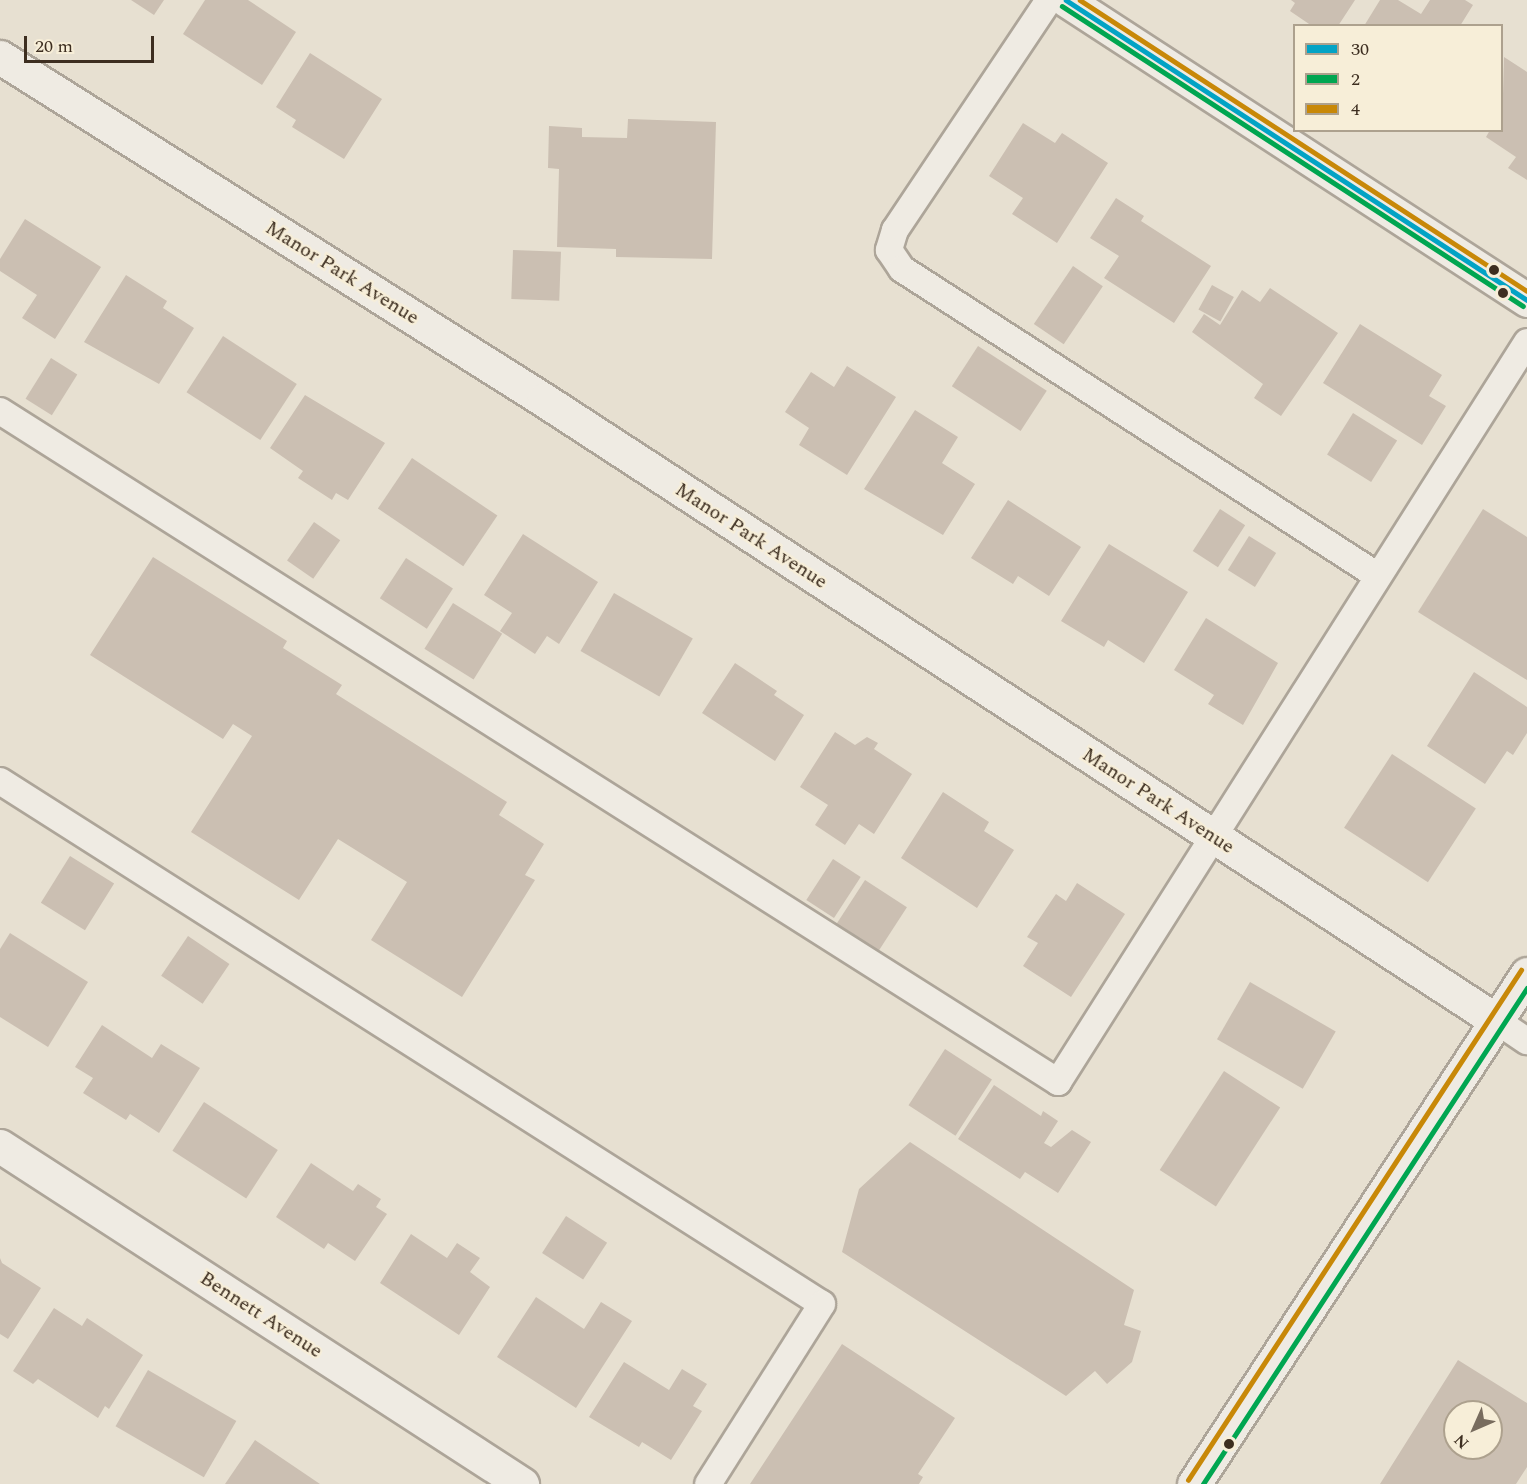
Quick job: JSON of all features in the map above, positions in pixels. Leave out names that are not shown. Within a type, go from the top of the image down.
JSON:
[{"type":"street","points":[[1066,0],[1527,300]]},
{"type":"street","name":"Manor Park Avenue","points":[[0,57],[544,400],[1497,1021]]},
{"type":"street","points":[[1194,1484],[1527,974]]},
{"type":"street","name":"Bennett Avenue","points":[[0,1146],[522,1484]]},
{"type":"lane","points":[[1049,0],[895,230],[889,250],[902,269],[1378,576]]},
{"type":"lane","points":[[0,411],[1058,1082],[1527,342]]},
{"type":"lane","points":[[0,781],[822,1304],[708,1484]]},
{"type":"lane","points":[[1497,1021],[1527,1041]]},
{"type":"building","points":[[131,0],[164,0],[154,15]]},
{"type":"building","points":[[205,0],[248,0],[296,32],[262,85],[183,34]]},
{"type":"building","points":[[1291,0],[1355,0],[1339,24],[1309,24],[1290,11],[1295,3]]},
{"type":"building","points":[[1380,0],[1398,0],[1421,14],[1430,0],[1465,0],[1473,5],[1461,24],[1365,24]]},
{"type":"building","points":[[310,53],[382,99],[344,159],[292,127],[296,120],[276,107]]},
{"type":"building","points":[[1504,57],[1527,72],[1527,180],[1508,168],[1516,157],[1486,137],[1489,132],[1503,132]]},
{"type":"building","points":[[628,119],[716,122],[712,259],[616,257],[616,249],[557,247],[559,169],[548,168],[549,126],[582,128],[582,137],[627,138]]},
{"type":"building","points":[[1023,123],[1055,143],[1062,133],[1108,163],[1057,243],[1012,214],[1023,198],[989,176]]},
{"type":"building","points":[[1116,198],[1144,216],[1141,221],[1211,266],[1174,323],[1104,278],[1119,256],[1090,238]]},
{"type":"building","points":[[25,219],[101,267],[55,339],[22,318],[37,295],[0,271],[0,259]]},
{"type":"building","points":[[513,250],[561,252],[559,301],[511,299]]},
{"type":"building","points":[[1073,266],[1103,286],[1064,344],[1034,324]]},
{"type":"building","points":[[126,275],[167,301],[163,308],[194,328],[159,384],[84,342]]},
{"type":"building","points":[[1212,285],[1234,297],[1220,322],[1198,309]]},
{"type":"building","points":[[1270,288],[1338,333],[1281,416],[1254,398],[1263,384],[1192,332],[1204,314],[1220,325],[1242,290],[1260,302]]},
{"type":"building","points":[[1360,324],[1442,375],[1429,396],[1446,406],[1422,445],[1323,383]]},
{"type":"building","points":[[223,336],[297,384],[260,440],[187,392]]},
{"type":"building","points":[[978,346],[1047,391],[1021,431],[952,386]]},
{"type":"building","points":[[51,358],[77,374],[52,415],[26,399]]},
{"type":"building","points":[[847,366],[896,397],[847,475],[799,445],[809,428],[785,412],[811,372],[834,387]]},
{"type":"building","points":[[305,395],[385,443],[348,500],[336,493],[332,500],[298,478],[303,471],[270,448]]},
{"type":"building","points":[[915,410],[958,437],[942,463],[975,484],[943,535],[864,489]]},
{"type":"building","points":[[1353,413],[1397,441],[1371,482],[1327,455]]},
{"type":"building","points":[[412,458],[497,516],[463,566],[378,509]]},
{"type":"building","points":[[1008,500],[1081,547],[1049,596],[1018,576],[1013,584],[971,558]]},
{"type":"building","points":[[1220,509],[1245,525],[1218,567],[1193,551]]},
{"type":"building","points":[[1483,509],[1527,537],[1527,680],[1418,612]]},
{"type":"building","points":[[314,522],[340,540],[313,579],[287,561]]},
{"type":"building","points":[[523,534],[598,582],[559,644],[547,636],[535,654],[500,631],[512,613],[484,595]]},
{"type":"building","points":[[1249,536],[1276,553],[1255,587],[1228,570]]},
{"type":"building","points":[[1109,544],[1188,592],[1144,663],[1108,640],[1104,647],[1061,621]]},
{"type":"building","points":[[153,557],[287,641],[283,648],[342,685],[336,694],[507,802],[499,815],[544,844],[525,875],[535,880],[462,997],[371,940],[407,882],[338,839],[299,900],[191,832],[252,736],[233,724],[223,739],[90,655]]},
{"type":"building","points":[[406,558],[453,588],[427,629],[380,598]]},
{"type":"building","points":[[614,593],[693,638],[659,697],[580,651]]},
{"type":"building","points":[[453,603],[502,634],[474,680],[424,649]]},
{"type":"building","points":[[1206,618],[1278,663],[1243,725],[1208,704],[1214,695],[1174,670]]},
{"type":"building","points":[[735,663],[777,691],[774,695],[804,715],[775,761],[702,713]]},
{"type":"building","points":[[1474,672],[1527,707],[1527,733],[1513,755],[1507,751],[1485,784],[1427,746]]},
{"type":"building","points":[[835,732],[855,745],[867,737],[878,743],[874,749],[912,774],[874,834],[859,824],[845,845],[815,825],[828,805],[800,787]]},
{"type":"building","points":[[1392,754],[1476,808],[1428,882],[1344,828]]},
{"type":"building","points":[[943,792],[989,822],[984,831],[1014,850],[977,908],[901,858]]},
{"type":"building","points":[[70,856],[114,884],[85,930],[41,903]]},
{"type":"building","points":[[833,859],[861,877],[834,918],[806,900]]},
{"type":"building","points":[[865,880],[907,907],[878,952],[836,924]]},
{"type":"building","points":[[1077,883],[1125,914],[1071,997],[1023,966],[1038,943],[1027,937],[1056,894],[1066,901]]},
{"type":"building","points":[[10,933],[88,982],[48,1047],[0,1017],[0,949]]},
{"type":"building","points":[[188,936],[229,964],[203,1004],[161,976]]},
{"type":"building","points":[[1250,982],[1336,1032],[1303,1089],[1217,1039]]},
{"type":"building","points":[[102,1025],[152,1058],[161,1044],[200,1068],[159,1133],[130,1114],[126,1120],[83,1093],[93,1078],[75,1067]]},
{"type":"building","points":[[945,1049],[992,1079],[955,1136],[909,1105]]},
{"type":"building","points":[[1224,1071],[1280,1107],[1216,1206],[1160,1170]]},
{"type":"building","points":[[994,1085],[1041,1116],[1043,1111],[1058,1121],[1044,1143],[1051,1147],[1072,1130],[1091,1142],[1058,1193],[1025,1172],[1020,1179],[958,1139]]},
{"type":"building","points":[[204,1102],[278,1150],[246,1199],[172,1151]]},
{"type":"building","points":[[910,1142],[1134,1290],[1124,1325],[1141,1331],[1132,1362],[1107,1384],[1095,1371],[1066,1396],[842,1252],[859,1189]]},
{"type":"building","points":[[311,1163],[353,1191],[358,1184],[381,1199],[376,1207],[387,1214],[355,1261],[328,1243],[324,1249],[276,1217]]},
{"type":"building","points":[[566,1216],[607,1243],[583,1280],[542,1253]]},
{"type":"building","points":[[411,1234],[447,1258],[457,1243],[480,1258],[470,1272],[490,1287],[459,1335],[380,1283]]},
{"type":"building","points":[[0,1258],[2,1263],[41,1288],[8,1339],[0,1334]]},
{"type":"building","points":[[536,1297],[584,1329],[601,1302],[632,1321],[576,1408],[497,1357]]},
{"type":"building","points":[[54,1308],[82,1326],[87,1318],[143,1355],[109,1409],[105,1406],[98,1418],[38,1379],[33,1384],[13,1371]]},
{"type":"building","points":[[842,1344],[955,1418],[918,1474],[923,1477],[919,1484],[750,1484]]},
{"type":"building","points":[[1458,1360],[1527,1403],[1527,1467],[1516,1484],[1380,1484]]},
{"type":"building","points":[[624,1362],[669,1390],[682,1369],[707,1384],[693,1406],[702,1411],[671,1460],[642,1442],[639,1447],[589,1417]]},
{"type":"building","points":[[148,1370],[236,1421],[204,1477],[116,1426]]},
{"type":"building","points":[[255,1440],[320,1484],[225,1484]]},
{"type":"transit line","name":"30","points":[[1066,0],[1527,300]]},
{"type":"transit line","name":"4","points":[[1080,0],[1527,291]]},
{"type":"transit line","name":"2","points":[[1062,6],[1523,306]]},
{"type":"transit line","name":"4","points":[[1188,1480],[1521,970]]},
{"type":"transit line","name":"2","points":[[1203,1484],[1527,988]]}]
